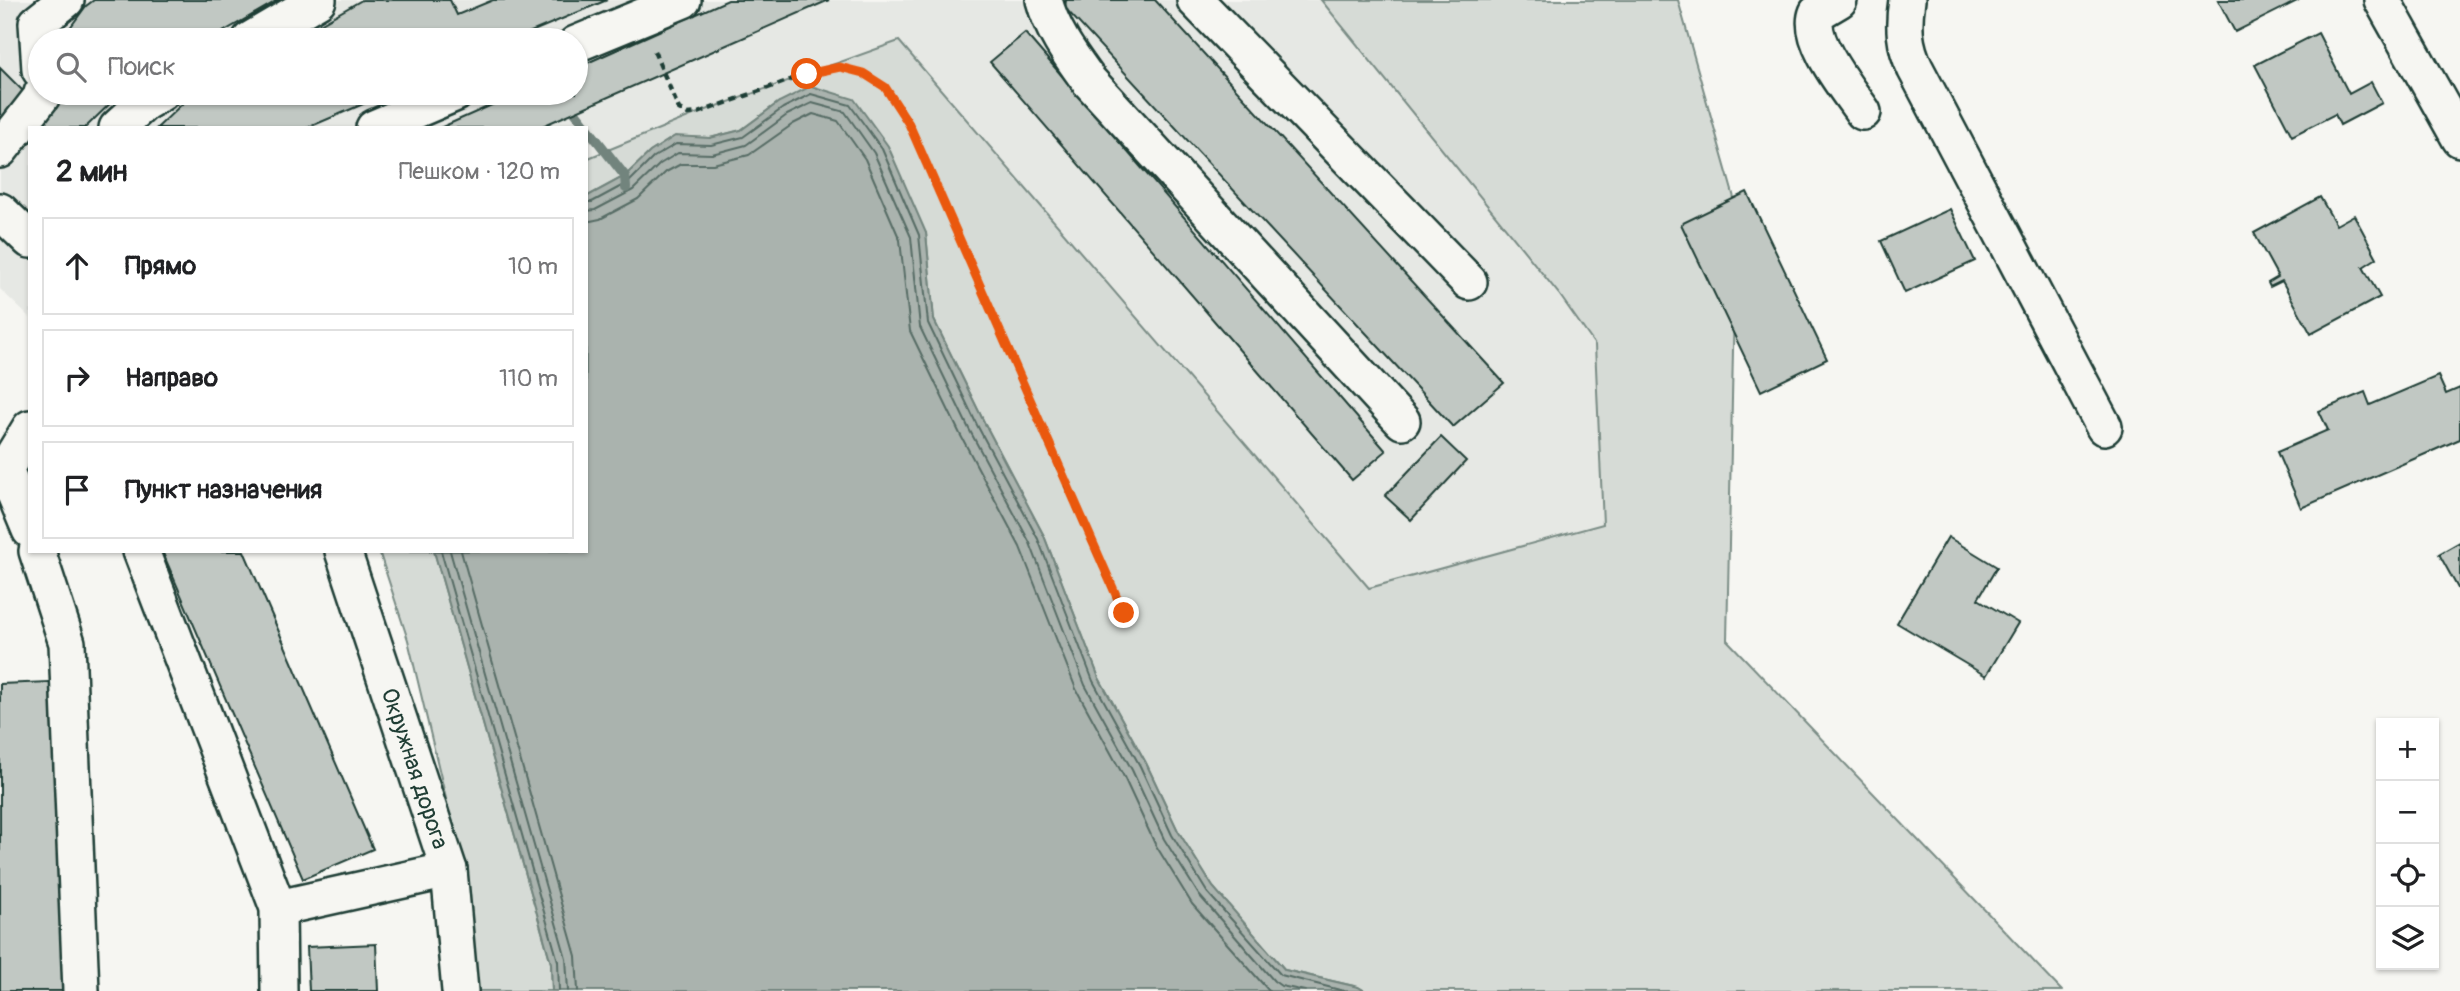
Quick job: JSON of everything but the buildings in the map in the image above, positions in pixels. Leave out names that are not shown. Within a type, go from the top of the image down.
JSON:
[{"type":"street","points":[[27,12],[66,0]]},
{"type":"street","points":[[270,28],[318,0]]},
{"type":"street","points":[[588,39],[683,0]]},
{"type":"street","points":[[1044,0],[1056,30],[1089,81],[1402,421]]},
{"type":"street","points":[[1195,0],[1469,282]]},
{"type":"street","points":[[1839,0],[1817,13],[1815,24],[1819,41],[1828,59],[1863,112]]},
{"type":"street","points":[[1907,0],[1904,20],[1906,49],[2105,427]]},
{"type":"street","points":[[2382,0],[2460,139]]},
{"type":"street","points":[[0,150],[35,105]]},
{"type":"street","points":[[119,126],[142,105]]},
{"type":"street","points":[[379,126],[428,105]]},
{"type":"street","points":[[28,431],[3,473],[28,526]]},
{"type":"street","points":[[38,553],[67,643],[81,991]]},
{"type":"street","points":[[142,553],[278,908],[279,991]]},
{"type":"street","name":"Окружная дорога","points":[[343,553],[449,870],[460,991]]},
{"type":"street","points":[[278,908],[449,870]]},
{"type":"path","points":[[639,18],[680,109],[688,114],[698,113],[807,74],[840,67],[863,73],[885,87],[909,124],[1124,613]]},
{"type":"shaded area","points":[[0,0],[1321,0],[1559,294],[1595,345],[1604,524],[1369,588],[899,41],[698,113],[588,158],[588,126],[28,126],[28,316],[0,289]]},
{"type":"shaded area","points":[[1321,0],[1678,0],[1736,205],[1727,640],[2062,991],[1365,991],[1285,970],[1213,887],[1178,831],[1146,763],[1099,678],[1044,536],[934,320],[926,233],[779,102],[741,130],[710,138],[674,137],[650,152],[625,176],[588,196],[588,158],[698,113],[899,41],[1369,588],[1603,524],[1595,345],[1559,294]]},
{"type":"shaded area","points":[[380,553],[435,553],[551,963],[552,991],[477,991],[465,878],[408,640]]},
{"type":"water","points":[[811,86],[854,99],[888,146],[926,233],[934,320],[1044,536],[1099,678],[1146,763],[1178,831],[1213,887],[1285,970],[1365,991],[552,991],[551,963],[435,553],[588,553],[588,196],[625,176],[650,152],[675,136],[710,138],[741,130],[779,102]]},
{"type":"waterway","points":[[569,105],[586,126]]},
{"type":"waterway","points":[[588,129],[625,176],[626,188]]},
{"type":"route","points":[[807,74],[840,67],[863,73],[885,87],[909,124],[1124,613]]}]
